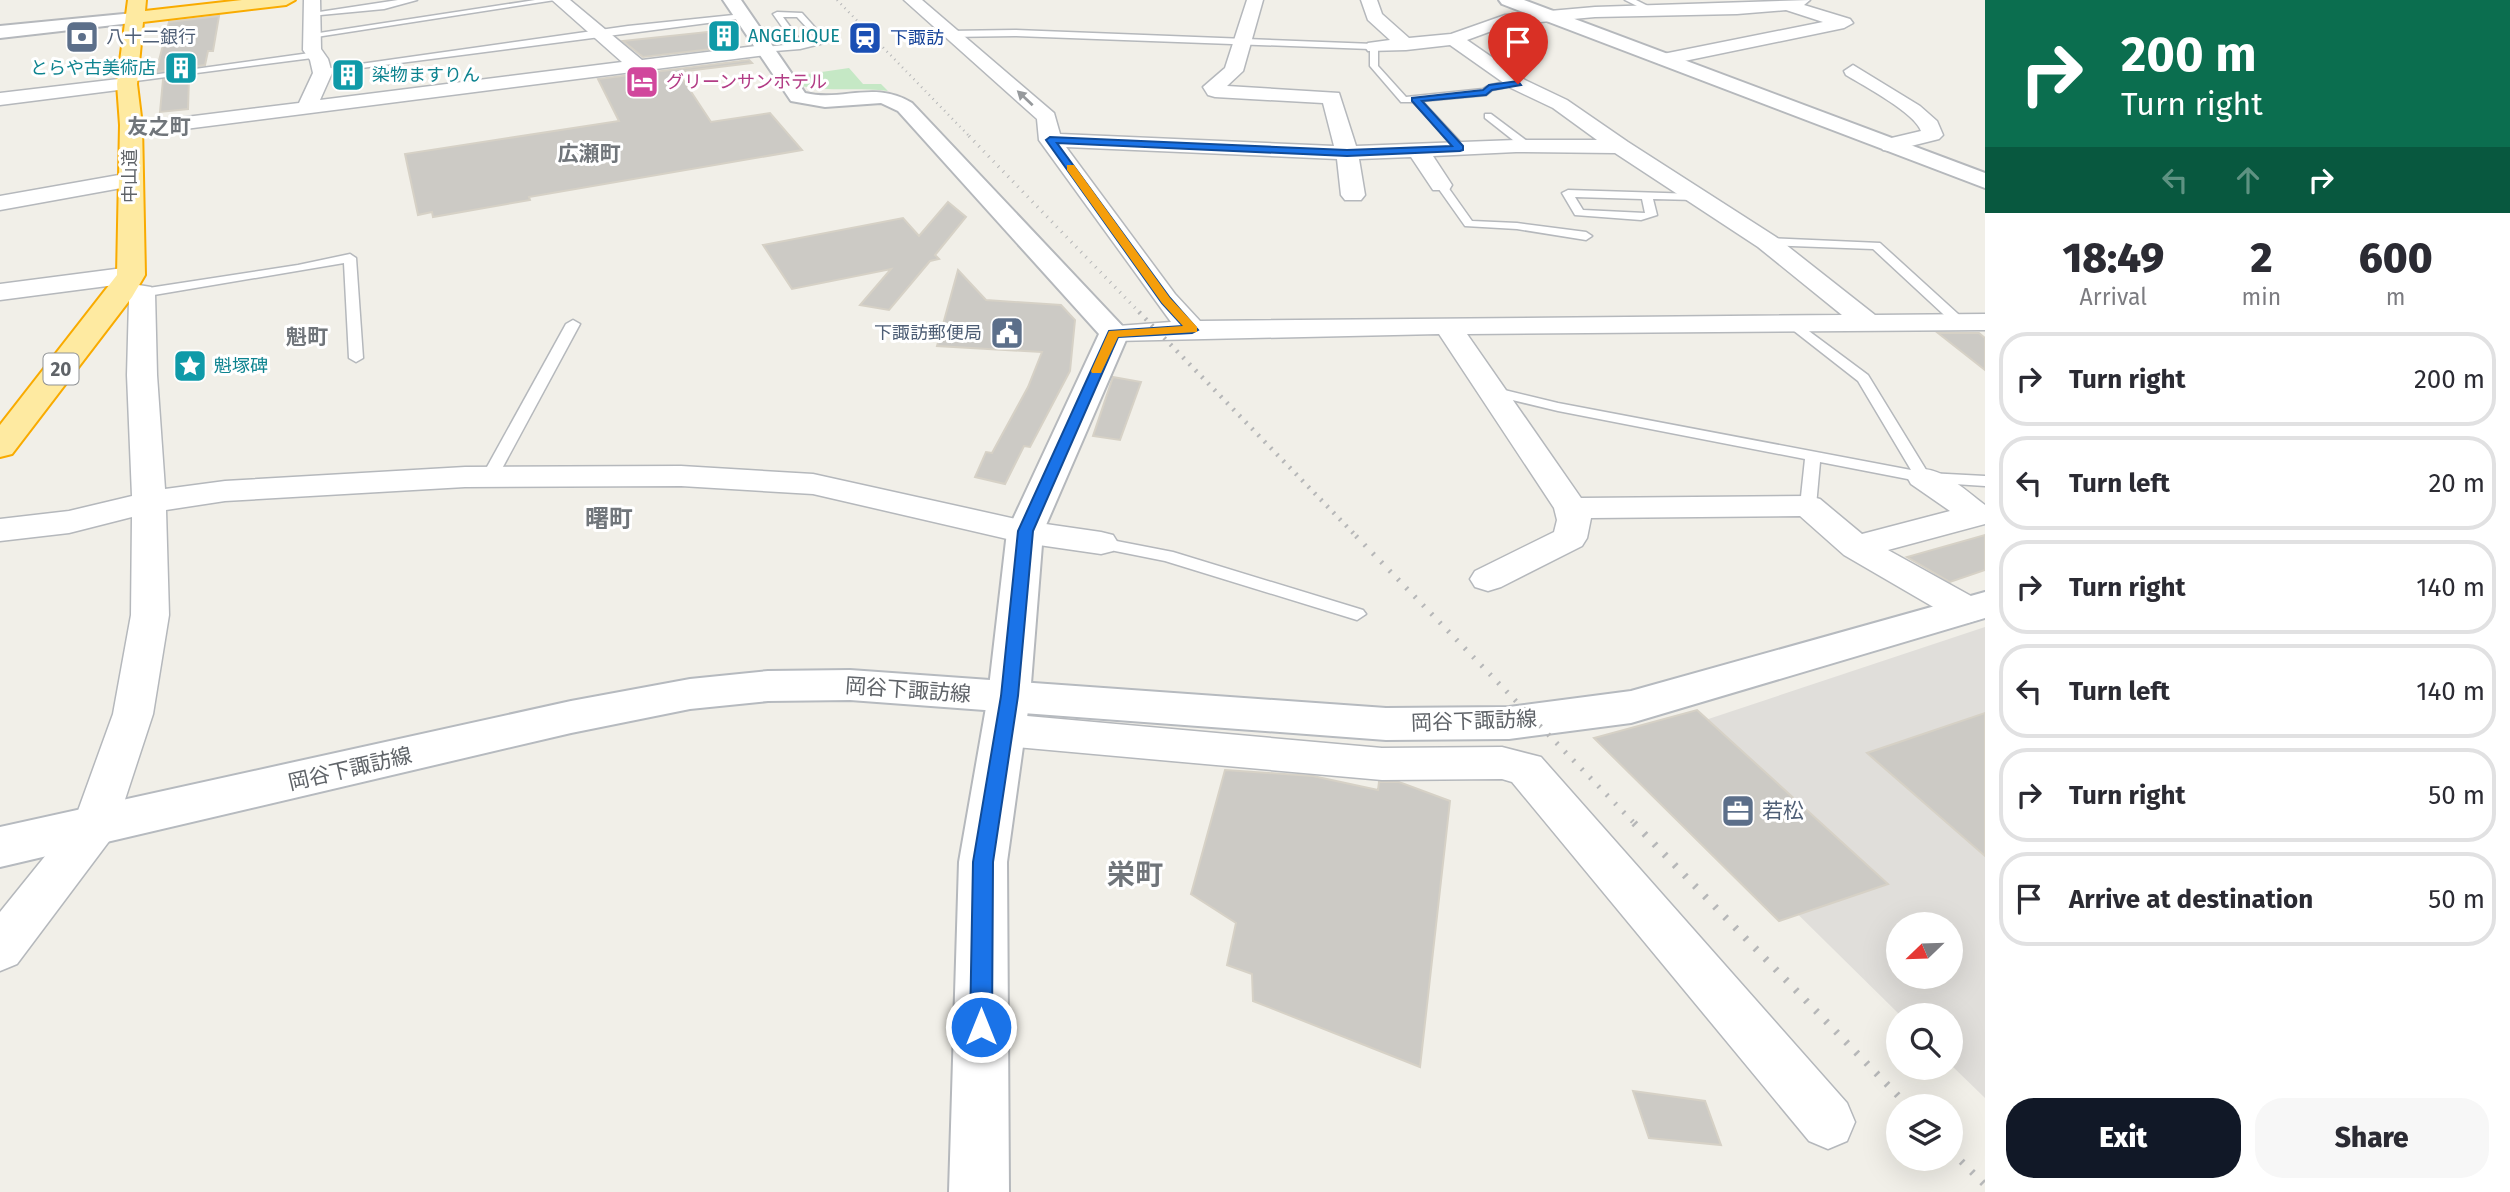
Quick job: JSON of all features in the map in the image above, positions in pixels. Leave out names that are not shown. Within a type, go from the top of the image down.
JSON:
[{"type":"highway","points":[[136,9],[286,0]]},
{"type":"highway","name":"中山道","points":[[132,286],[128,81],[136,9]]},
{"type":"highway","name":"20","points":[[0,447],[132,286]]},
{"type":"street","points":[[560,0],[638,66]]},
{"type":"street","points":[[912,0],[948,34],[978,60],[995,70],[1047,117],[1050,140],[1166,300],[1192,330]]},
{"type":"street","points":[[1255,0],[1234,71],[1213,87],[1215,91],[1332,97],[1347,153],[1353,195]]},
{"type":"street","points":[[1369,0],[1374,16],[1406,45]]},
{"type":"street","points":[[1508,0],[1985,181]]},
{"type":"street","points":[[1713,0],[1737,9]]},
{"type":"street","points":[[1374,47],[1454,38],[1505,20],[1737,9],[1795,2],[1844,23],[1665,59]]},
{"type":"street","points":[[307,108],[310,94],[322,82],[320,62],[312,50],[311,7]]},
{"type":"street","points":[[738,8],[799,97],[806,100],[870,98],[898,102],[1114,333],[1447,326],[1973,323]]},
{"type":"street","points":[[0,32],[136,9]]},
{"type":"street","points":[[1454,38],[1518,84],[1560,104],[1620,147],[1767,242],[1869,323]]},
{"type":"street","points":[[130,131],[765,50]]},
{"type":"street","points":[[1853,71],[1913,110],[1930,125],[1932,135],[1891,145]]},
{"type":"street","points":[[0,99],[128,81]]},
{"type":"street","points":[[1050,140],[1347,153],[1527,146],[1620,147]]},
{"type":"street","points":[[1417,149],[1441,185]]},
{"type":"street","points":[[0,203],[130,180]]},
{"type":"street","points":[[0,292],[132,286],[142,375],[149,502],[150,615],[132,714],[94,827],[0,949]]},
{"type":"street","points":[[1447,326],[1571,508],[1574,520],[1570,538],[1488,579]]},
{"type":"street","points":[[979,1192],[983,862],[1007,713],[1025,531],[1114,333]]},
{"type":"street","points":[[0,530],[69,522],[149,502],[225,491],[490,476],[681,476],[813,484],[1025,531],[1101,544]]},
{"type":"street","points":[[1856,547],[1977,515],[1923,477]]},
{"type":"street","points":[[1571,508],[1808,506],[1856,547],[1976,607]]},
{"type":"street","name":"岡谷下諏訪線","points":[[0,847],[571,717],[690,694],[768,685],[850,685],[1007,713],[1386,724],[1509,723],[1632,707],[1976,607]]},
{"type":"street","points":[[1007,713],[1370,764],[1502,763],[1526,769],[1828,1122]]},
{"type":"lane","points":[[311,7],[413,0]]},
{"type":"lane","points":[[310,35],[551,0]]},
{"type":"lane","points":[[1629,0],[1654,11]]},
{"type":"lane","points":[[381,4],[386,23]]},
{"type":"lane","points":[[128,81],[597,33],[738,8]]},
{"type":"lane","points":[[765,50],[800,46],[824,42],[799,15],[776,14],[800,46]]},
{"type":"lane","points":[[948,34],[1015,33],[1374,47],[1374,66],[1404,100],[1486,92],[1489,88],[1518,84]]},
{"type":"lane","points":[[1415,99],[1460,148]]},
{"type":"lane","points":[[1488,116],[1527,146]]},
{"type":"lane","points":[[1441,185],[1469,224],[1517,226],[1586,236]]},
{"type":"lane","points":[[1647,195],[1651,215],[1641,217],[1579,213],[1568,193],[1647,195],[1696,197]]},
{"type":"lane","points":[[1767,242],[1875,246],[1973,323]]},
{"type":"lane","points":[[132,286],[298,269],[350,258],[356,358]]},
{"type":"lane","points":[[490,476],[573,324]]},
{"type":"lane","points":[[1794,324],[1863,378],[1923,477]]},
{"type":"lane","points":[[1492,391],[1558,407],[1923,477],[1985,481]]},
{"type":"lane","points":[[1808,506],[1813,455]]},
{"type":"lane","points":[[1101,544],[1167,556],[1357,614]]},
{"type":"shaded area","points":[[1985,627],[1985,1098],[1963,1077],[1963,1003],[1888,1003],[1627,746]]},
{"type":"green space","points":[[849,68],[863,84],[881,84],[888,91],[812,88],[801,86],[794,76]]},
{"type":"building","points":[[219,16],[213,51],[208,51],[205,65],[156,72],[169,22]]},
{"type":"building","points":[[726,30],[738,46],[643,57],[623,41]]},
{"type":"building","points":[[749,60],[752,63],[678,72],[711,122],[770,113],[802,150],[529,197],[530,200],[433,217],[432,212],[418,215],[405,154],[619,121],[598,79]]},
{"type":"building","points":[[189,77],[188,109],[160,112],[163,80]]},
{"type":"building","points":[[948,202],[966,217],[935,255],[939,259],[930,261],[889,310],[860,305],[891,269],[792,289],[763,245],[903,218],[919,236]]},
{"type":"building","points":[[958,270],[986,300],[1061,305],[1075,320],[1070,371],[1030,447],[1024,446],[1005,484],[975,477],[986,452],[992,453],[1028,387],[1042,352],[937,346]]},
{"type":"building","points":[[1938,333],[1979,333],[1985,338],[1985,370]]},
{"type":"building","points":[[1113,377],[1141,382],[1120,440],[1093,436]]},
{"type":"building","points":[[1985,535],[1985,570],[1950,582],[1907,557]]},
{"type":"building","name":"若松","points":[[1697,710],[1888,884],[1779,921],[1594,738]]},
{"type":"building","points":[[1985,713],[1985,856],[1867,753]]},
{"type":"building","points":[[1225,770],[1313,776],[1378,790],[1379,782],[1399,782],[1450,801],[1420,1067],[1253,1001],[1252,974],[1227,965],[1236,923],[1191,894]]},
{"type":"building","points":[[1633,1091],[1705,1101],[1721,1145],[1649,1138]]},
{"type":"railway","points":[[837,0],[971,138]]},
{"type":"railway","points":[[969,136],[1140,313]]},
{"type":"railway","points":[[1139,312],[1358,538]]},
{"type":"railway","points":[[1356,536],[1636,825]]},
{"type":"railway","points":[[1634,823],[1896,1094]]},
{"type":"railway","points":[[1963,1163],[1985,1185]]},
{"type":"slow traffic","points":[[1070,167],[1166,300],[1192,330],[1114,333],[1097,371]]},
{"type":"place","name":"ANGELIQUE","points":[[724,36]]},
{"type":"place","name":"八十二銀行","points":[[82,37]]},
{"type":"place","name":"下諏訪","points":[[865,38]]},
{"type":"place","name":"とらや古美術店","points":[[181,68]]},
{"type":"place","name":"染物ますりん","points":[[348,75]]},
{"type":"place","name":"グリーンサンホテル","points":[[642,82]]},
{"type":"place","name":"下諏訪郵便局","points":[[1007,333]]},
{"type":"place","name":"魁塚碑","points":[[190,366]]},
{"type":"place","name":"若松","points":[[1738,811]]},
{"type":"district","name":"友之町","points":[[159,127]]},
{"type":"district","name":"広瀬町","points":[[589,154]]},
{"type":"district","name":"魁町","points":[[307,337]]},
{"type":"district","name":"曙町","points":[[609,519]]},
{"type":"district","name":"栄町","points":[[1135,874]]},
{"type":"route","points":[[981,1027],[983,862],[1009,696],[1025,531],[1114,333],[1192,330],[1166,300],[1050,140],[1347,153],[1460,148],[1415,99],[1486,92],[1489,88],[1518,84]]}]
